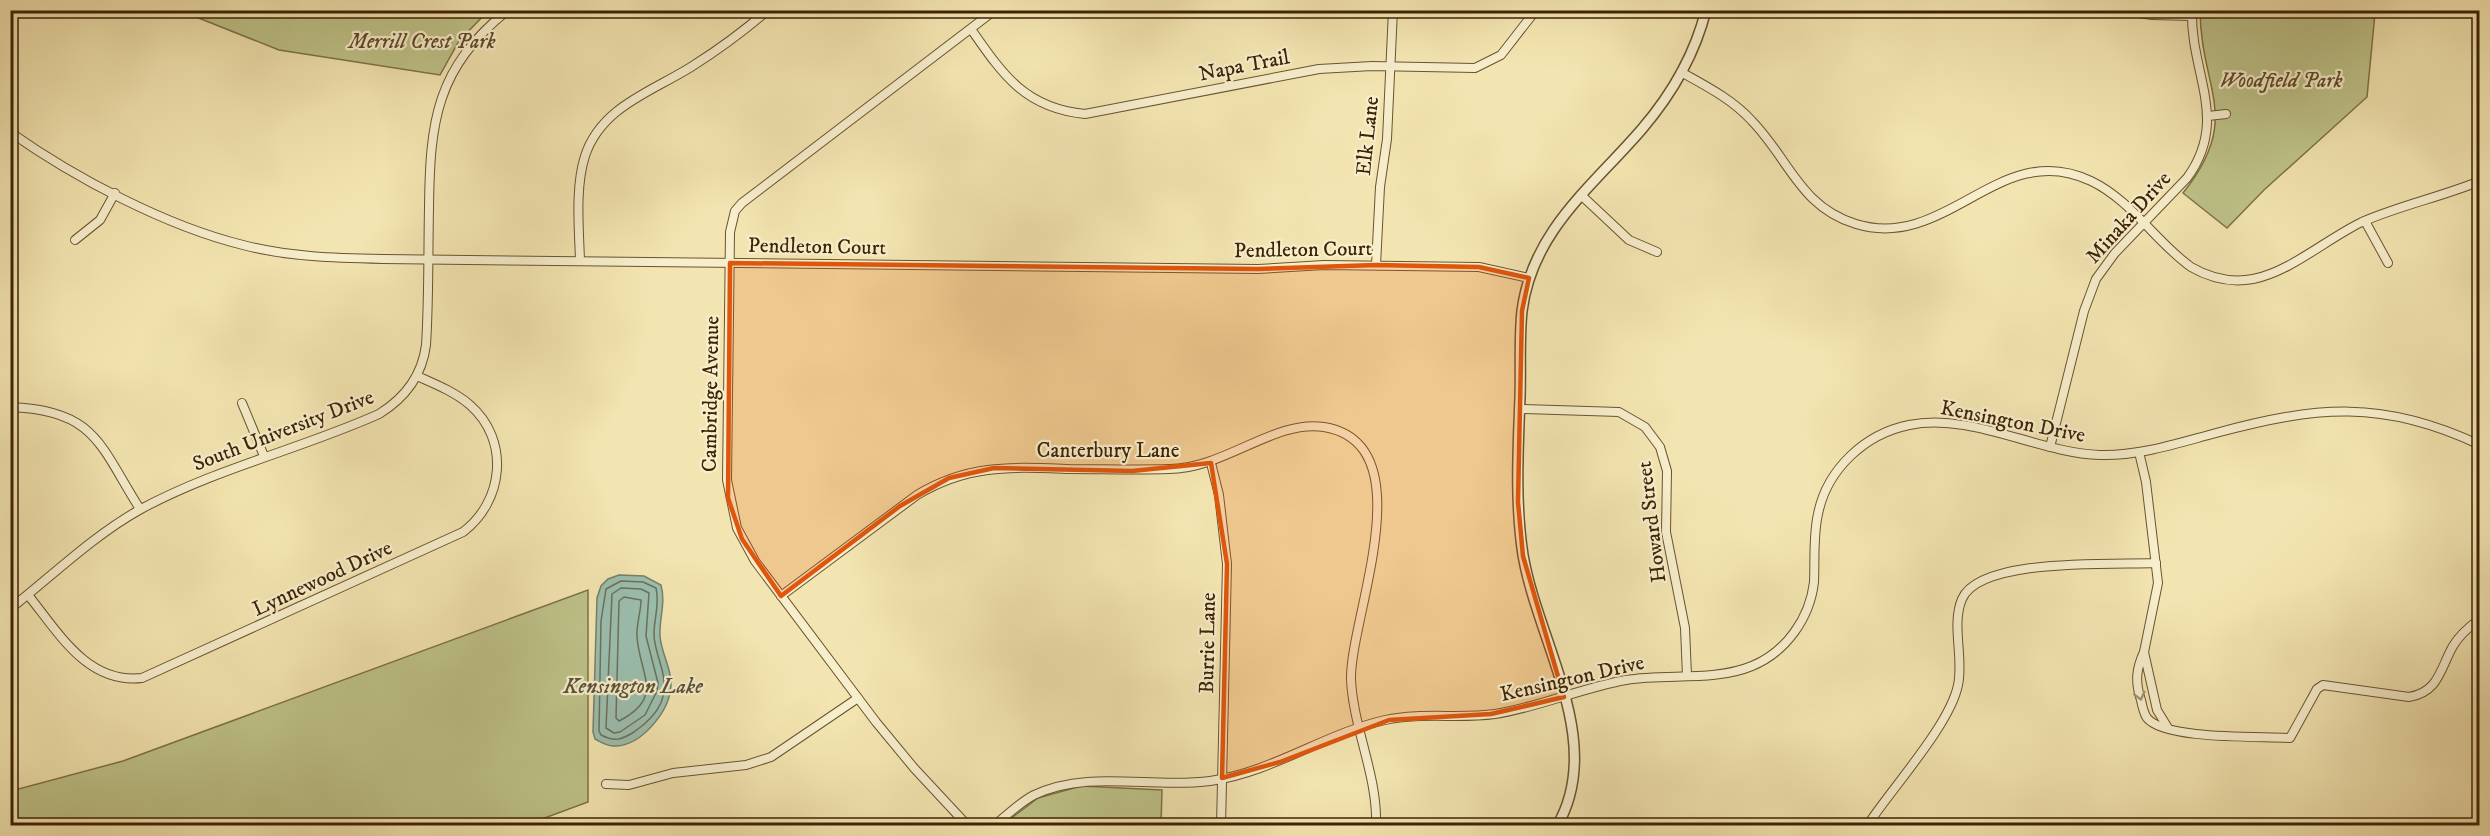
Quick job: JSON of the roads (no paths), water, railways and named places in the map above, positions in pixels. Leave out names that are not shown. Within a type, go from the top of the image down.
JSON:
[{"type":"street","name":"South University Drive","points":[[10,609],[66,563],[140,509],[213,475],[379,414],[398,401],[417,376],[426,345],[430,155],[437,109],[452,73],[463,56],[489,25],[508,10]]},
{"type":"street","points":[[580,261],[581,172],[590,143],[599,128],[623,105],[691,67],[768,10]]},
{"type":"street","name":"Cambridge Avenue","points":[[968,825],[914,768],[858,698],[742,539],[728,498],[730,263],[732,220],[742,203],[995,10]]},
{"type":"street","name":"Elk Lane","points":[[1376,265],[1393,10]]},
{"type":"street","name":"Napa Trail","points":[[971,29],[998,67],[1017,88],[1050,107],[1085,114],[1319,69],[1391,67],[1456,69],[1488,63],[1506,50],[1536,10]]},
{"type":"street","points":[[1557,825],[1567,806],[1576,764],[1572,726],[1533,600],[1523,556],[1518,502],[1522,311],[1529,278],[1550,233],[1581,195],[1642,129],[1681,72],[1706,10]]},
{"type":"street","points":[[2118,10],[2152,15],[2192,13]]},
{"type":"street","name":"Minaka Drive","points":[[2050,447],[2088,297],[2106,264],[2195,167],[2205,143],[2208,116],[2194,53],[2192,13]]},
{"type":"street","points":[[1681,72],[1724,96],[1751,120],[1806,194],[1824,209],[1858,225],[1885,229],[1910,227],[1940,215],[2012,176],[2047,170],[2077,175],[2100,185],[2191,267],[2221,279],[2239,280],[2272,273],[2365,221],[2409,202],[2480,181]]},
{"type":"street","points":[[2208,116],[2226,114]]},
{"type":"street","name":"Pendleton Court","points":[[10,132],[53,160],[115,193],[193,229],[243,245],[303,256],[1247,269],[1376,265],[1479,267],[1529,278]]},
{"type":"street","points":[[75,240],[100,220],[115,193]]},
{"type":"street","points":[[1581,195],[1629,240],[1657,252]]},
{"type":"street","points":[[2365,221],[2388,263]]},
{"type":"street","name":"Lynnewood Drive","points":[[28,595],[70,646],[94,669],[116,678],[142,678],[463,532],[483,513],[492,496],[497,474],[495,446],[486,424],[471,405],[460,397],[417,376]]},
{"type":"street","points":[[242,403],[264,456]]},
{"type":"street","points":[[10,407],[56,412],[86,428],[107,452],[140,509]]},
{"type":"street","name":"Howard Street","points":[[1520,409],[1619,412],[1645,427],[1660,447],[1667,471],[1666,532],[1685,628],[1687,676]]},
{"type":"street","name":"Kensington Drive","points":[[994,825],[1027,800],[1065,785],[1095,781],[1177,784],[1222,778],[1280,762],[1359,728],[1405,717],[1491,714],[1529,708],[1564,696],[1626,680],[1729,673],[1754,665],[1774,653],[1790,638],[1804,616],[1813,586],[1815,530],[1825,493],[1840,467],[1871,440],[1907,425],[1942,422],[2090,454],[2139,452],[2281,416],[2341,410],[2401,419],[2480,445]]},
{"type":"street","name":"Canterbury Lane","points":[[782,596],[900,506],[949,478],[994,468],[1132,471],[1187,468],[1211,463],[1287,430],[1306,425],[1339,431],[1360,447],[1370,462],[1377,489],[1374,547],[1351,668],[1359,728],[1375,800],[1376,825]]},
{"type":"street","points":[[2139,452],[2146,482],[2158,583],[2144,652],[2136,671],[2139,695],[2146,717],[2156,725],[2180,734],[2290,738],[2317,689],[2324,685],[2409,697],[2422,695],[2440,675],[2453,645],[2480,619]]},
{"type":"street","name":"Burrie Lane","points":[[1211,463],[1219,495],[1227,564],[1221,825]]},
{"type":"street","points":[[1867,825],[1946,717],[1958,685],[1961,601],[1969,587],[1980,580],[2016,568],[2156,563]]},
{"type":"street","points":[[2144,652],[2157,710],[2168,728]]},
{"type":"street","points":[[606,784],[629,784],[672,772],[736,766],[771,757],[858,698]]},
{"type":"water","name":"Kensington Lake","points":[[619,575],[644,576],[661,585],[663,598],[660,636],[671,685],[666,705],[653,725],[635,740],[613,746],[595,739],[593,732],[597,598],[601,586],[608,579]]},
{"type":"park label","name":"Merrill Crest Park","points":[[422,41]]},
{"type":"park label","name":"Woodfield Park","points":[[2281,80]]}]
